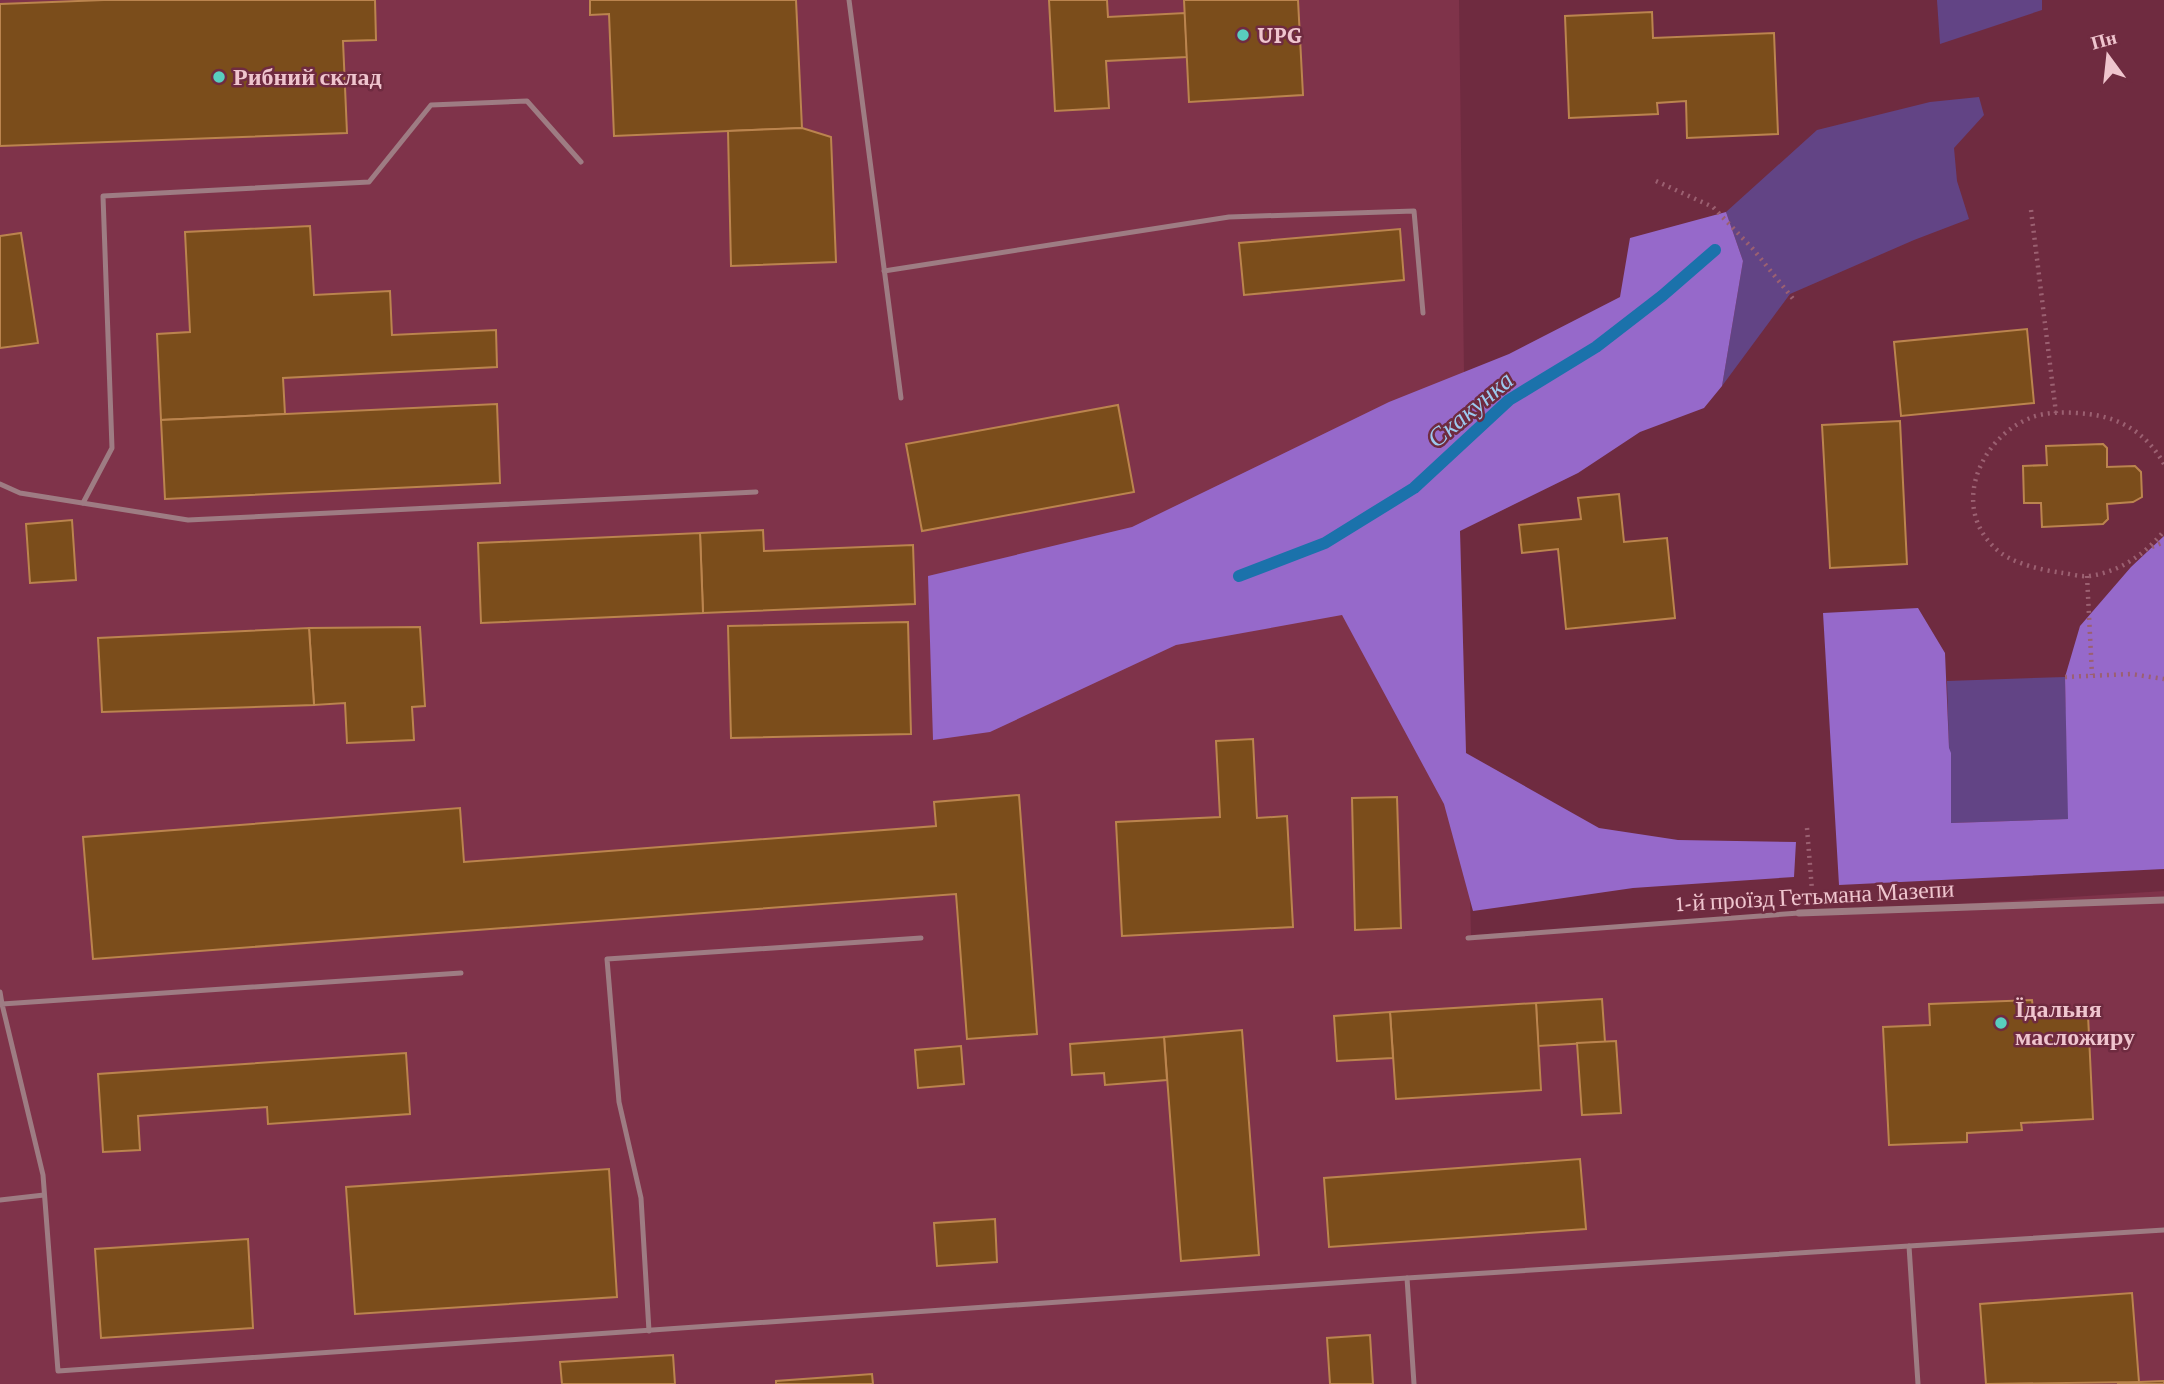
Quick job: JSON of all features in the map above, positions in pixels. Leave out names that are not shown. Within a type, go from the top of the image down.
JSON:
[{"type":"street","name":"1-й проїзд Гетьмана Мазепи","points":[[1799,914],[2164,900]]},
{"type":"lane","points":[[849,0],[901,398]]},
{"type":"lane","points":[[83,503],[112,448],[103,196],[369,182],[432,105],[527,101],[581,162]]},
{"type":"lane","points":[[884,271],[1229,217],[1414,211],[1423,313]]},
{"type":"lane","points":[[0,484],[20,493],[188,520],[756,492]]},
{"type":"lane","name":"1-й проїзд Гетьмана Мазепи","points":[[1468,939],[1799,914]]},
{"type":"lane","points":[[649,1331],[641,1198],[619,1102],[607,960],[921,938]]},
{"type":"lane","points":[[2,1004],[461,973]]},
{"type":"lane","points":[[0,992],[43,1175],[58,1371],[1407,1278],[2164,1230]]},
{"type":"lane","points":[[0,1200],[44,1195]]},
{"type":"lane","points":[[1909,1246],[1919,1384]]},
{"type":"lane","points":[[1407,1278],[1414,1384]]},
{"type":"path","points":[[1656,181],[1713,207],[1754,249],[1794,300]]},
{"type":"path","points":[[2031,210],[2056,413]]},
{"type":"path","points":[[2164,464],[2144,437],[2126,424],[2099,416],[2056,413],[2031,417],[2008,430],[1990,447],[1980,464],[1973,493],[1975,513],[1982,534],[1996,550],[2018,561],[2054,572],[2087,576],[2120,567],[2164,542]]},
{"type":"path","points":[[2151,547],[2164,531]]},
{"type":"path","points":[[2087,576],[2092,676]]},
{"type":"path","points":[[2065,677],[2131,674],[2164,679]]},
{"type":"path","points":[[1807,828],[1814,913]]},
{"type":"shaded area","points":[[0,0],[1459,0],[1464,372],[1460,531],[1471,935],[2164,891],[2164,1384],[0,1384]]},
{"type":"shaded area","points":[[1937,0],[2042,0],[2042,10],[1940,44]]},
{"type":"shaded area","points":[[1979,97],[1984,115],[1954,148],[1957,181],[1969,219],[1790,294],[1722,386],[1743,261],[1726,212],[1817,130],[1930,102]]},
{"type":"shaded area","points":[[1726,212],[1743,261],[1722,386],[1704,408],[1640,432],[1578,473],[1460,531],[1466,753],[1599,828],[1678,840],[1796,842],[1794,877],[1633,888],[1473,911],[1444,804],[1342,615],[1176,645],[990,732],[933,740],[928,576],[1132,527],[1389,402],[1509,354],[1620,297],[1630,238]]},
{"type":"shaded area","points":[[2164,536],[2164,869],[1839,885],[1823,613],[1918,608],[1945,653],[1951,753],[1951,823],[2068,819],[2065,677],[2080,626],[2131,567]]},
{"type":"shaded area","points":[[2065,677],[2069,819],[1951,823],[1947,681]]},
{"type":"building","points":[[104,0],[375,0],[376,40],[343,41],[347,133],[0,146],[0,4]]},
{"type":"building","points":[[590,0],[796,0],[802,128],[614,136],[609,14],[590,15]]},
{"type":"building","points":[[1049,0],[1107,0],[1108,17],[1185,13],[1187,57],[1106,61],[1109,108],[1055,111]]},
{"type":"building","name":"UPG","points":[[1184,0],[1298,0],[1303,95],[1189,102]]},
{"type":"building","points":[[1652,12],[1653,38],[1774,33],[1778,134],[1687,138],[1686,101],[1657,103],[1658,114],[1569,118],[1565,16]]},
{"type":"building","points":[[802,128],[831,137],[836,262],[731,266],[728,131]]},
{"type":"building","points":[[310,226],[314,295],[390,291],[392,335],[496,330],[497,367],[283,378],[285,414],[161,420],[157,334],[190,332],[185,232]]},
{"type":"building","points":[[1400,229],[1404,280],[1244,295],[1239,243]]},
{"type":"building","points":[[21,233],[38,343],[0,348],[0,236]]},
{"type":"building","points":[[2027,329],[2034,403],[1901,416],[1894,342]]},
{"type":"building","points":[[497,404],[500,483],[165,499],[161,420]]},
{"type":"building","points":[[1118,405],[1134,492],[922,531],[906,444]]},
{"type":"building","points":[[1900,421],[1907,564],[1830,568],[1822,425]]},
{"type":"building","points":[[2103,444],[2107,448],[2107,467],[2135,466],[2141,472],[2142,497],[2133,502],[2107,504],[2108,519],[2103,524],[2042,527],[2041,503],[2024,503],[2023,466],[2047,465],[2046,446]]},
{"type":"building","points":[[1619,494],[1624,542],[1667,538],[1675,618],[1566,629],[1558,549],[1522,553],[1519,525],[1581,519],[1578,498]]},
{"type":"building","points":[[72,520],[76,580],[30,583],[26,524]]},
{"type":"building","points":[[763,530],[764,551],[913,545],[915,604],[703,613],[700,533]]},
{"type":"building","points":[[700,533],[703,613],[481,623],[478,543]]},
{"type":"building","points":[[908,622],[911,734],[731,738],[728,626]]},
{"type":"building","points":[[420,627],[425,706],[412,707],[414,740],[347,743],[345,703],[314,705],[309,628]]},
{"type":"building","points":[[309,628],[314,705],[102,712],[98,638]]},
{"type":"building","points":[[1253,739],[1257,818],[1287,816],[1293,927],[1122,936],[1116,822],[1220,817],[1216,741]]},
{"type":"building","points":[[1019,795],[1037,1034],[967,1039],[956,894],[93,959],[83,837],[460,808],[464,862],[936,826],[934,802]]},
{"type":"building","points":[[1397,797],[1401,928],[1355,930],[1352,798]]},
{"type":"building","points":[[1602,999],[1605,1042],[1538,1046],[1536,1003]]},
{"type":"building","points":[[2032,1000],[2034,1018],[2088,1015],[2093,1119],[2021,1123],[2022,1130],[1967,1133],[1967,1142],[1889,1145],[1883,1027],[1930,1025],[1929,1004]]},
{"type":"building","points":[[1536,1003],[1541,1090],[1396,1099],[1390,1012]]},
{"type":"building","points":[[1390,1012],[1393,1058],[1337,1061],[1334,1016]]},
{"type":"building","points":[[1242,1030],[1259,1255],[1181,1261],[1164,1037]]},
{"type":"building","points":[[1164,1037],[1167,1080],[1105,1085],[1104,1073],[1072,1075],[1070,1044]]},
{"type":"building","points":[[1616,1041],[1621,1113],[1582,1115],[1577,1043]]},
{"type":"building","points":[[961,1046],[964,1084],[918,1088],[915,1050]]},
{"type":"building","points":[[406,1053],[410,1114],[268,1124],[267,1107],[138,1116],[140,1150],[103,1152],[98,1074]]},
{"type":"building","points":[[1580,1159],[1586,1229],[1329,1247],[1324,1178]]},
{"type":"building","points":[[609,1169],[617,1297],[355,1314],[346,1187]]},
{"type":"building","points":[[995,1219],[997,1262],[937,1266],[934,1223]]},
{"type":"building","points":[[248,1239],[253,1328],[101,1338],[95,1249]]},
{"type":"building","points":[[2132,1293],[2139,1382],[1986,1384],[1980,1304]]},
{"type":"building","points":[[1370,1335],[1373,1384],[1330,1384],[1327,1338]]},
{"type":"building","points":[[673,1355],[675,1384],[562,1384],[560,1362]]},
{"type":"building","points":[[872,1374],[873,1384],[776,1384],[776,1381]]},
{"type":"building","points":[[2164,1381],[2164,1384],[2117,1384],[2139,1382]]},
{"type":"waterway","name":"Скакунка","points":[[1239,576],[1325,543],[1414,488],[1509,400],[1596,347],[1662,296],[1715,250]]},
{"type":"place","name":"UPG","points":[[1243,35]]},
{"type":"place","name":"Рибний склад","points":[[219,77]]},
{"type":"place","name":"Їдальня масложиру","points":[[2001,1023]]}]
